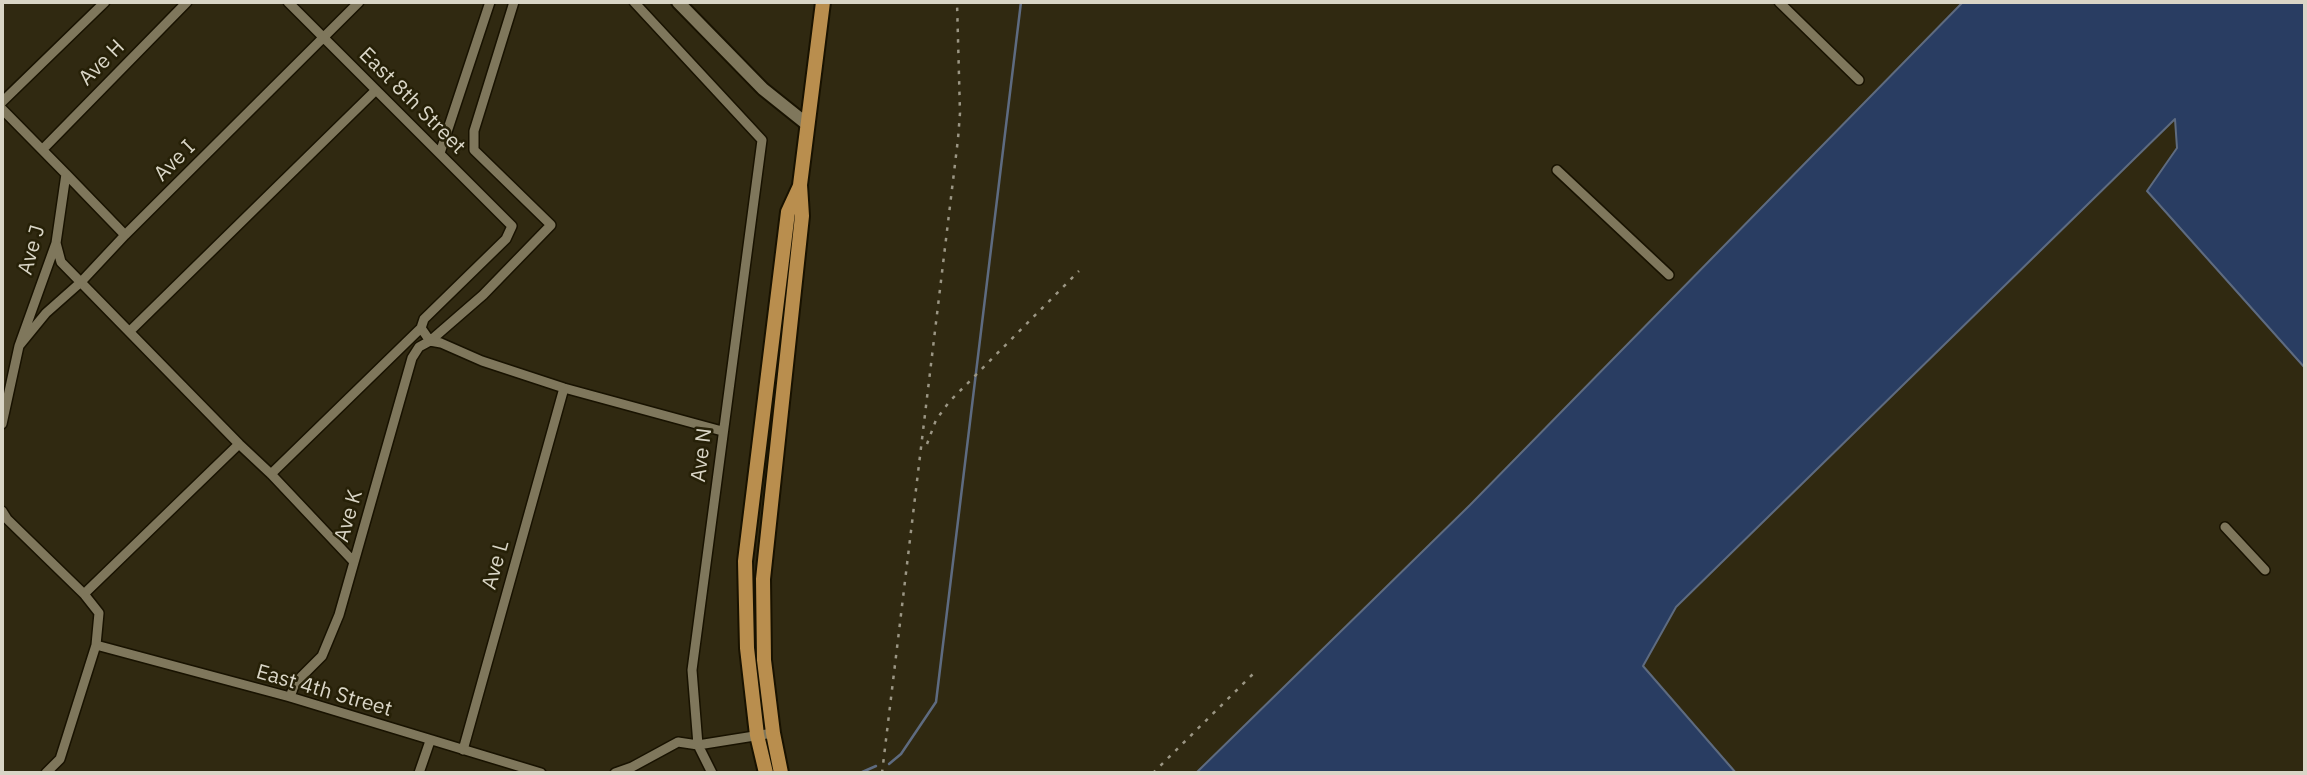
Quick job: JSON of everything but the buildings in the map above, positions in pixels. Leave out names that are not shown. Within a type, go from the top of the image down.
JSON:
[{"type":"main road","points":[[781,773],[764,660],[763,579],[802,216],[800,185],[823,2]]},
{"type":"main road","points":[[766,773],[757,735],[747,648],[746,561],[788,212],[800,185]]},
{"type":"street","points":[[2,102],[105,2]]},
{"type":"street","name":"Ave H","points":[[43,149],[187,2]]},
{"type":"street","name":"East 8th Street","points":[[288,2],[512,226],[506,239],[424,319],[421,328]]},
{"type":"street","name":"Ave I","points":[[19,346],[46,313],[81,282],[359,2]]},
{"type":"street","points":[[440,153],[490,2]]},
{"type":"street","name":"Ave K","points":[[290,697],[295,683],[322,656],[339,615],[412,358],[419,347],[430,341],[483,295],[551,225],[474,150],[474,131],[514,2]]},
{"type":"street","name":"Ave N","points":[[634,2],[762,140],[692,670],[698,745],[712,773]]},
{"type":"street","points":[[678,2],[763,89],[808,125]]},
{"type":"street","points":[[1779,2],[1859,80]]},
{"type":"street","points":[[130,331],[376,90]]},
{"type":"street","points":[[2,109],[125,235]]},
{"type":"street","points":[[1557,170],[1669,275]]},
{"type":"street","name":"Ave J","points":[[2,424],[19,346],[56,243],[66,174]]},
{"type":"street","points":[[56,243],[61,262],[271,474],[354,562]]},
{"type":"street","points":[[271,474],[421,328],[430,341],[482,361],[564,388],[722,431]]},
{"type":"street","name":"Ave L","points":[[463,750],[564,388]]},
{"type":"street","points":[[84,594],[239,444]]},
{"type":"street","points":[[3,519],[84,594],[99,613],[96,645],[60,759],[46,773]]},
{"type":"street","points":[[2225,527],[2265,570]]},
{"type":"street","name":"East 4th Street","points":[[96,645],[290,697],[541,773]]},
{"type":"street","points":[[615,773],[632,767],[678,742],[698,745],[773,733]]},
{"type":"street","points":[[419,773],[430,740]]},
{"type":"water","points":[[1963,2],[2305,2],[2305,368],[2147,191],[2177,148],[2175,119],[1676,607],[1643,666],[1736,773],[1196,773],[1470,505]]},
{"type":"waterway","points":[[889,764],[901,754],[936,702],[1021,2]]},
{"type":"waterway","points":[[860,773],[876,766]]},
{"type":"railway","points":[[882,773],[958,139],[960,113],[957,2]]},
{"type":"railway","points":[[927,444],[936,420],[949,402],[1079,271]]},
{"type":"railway","points":[[1153,773],[1253,674]]}]
